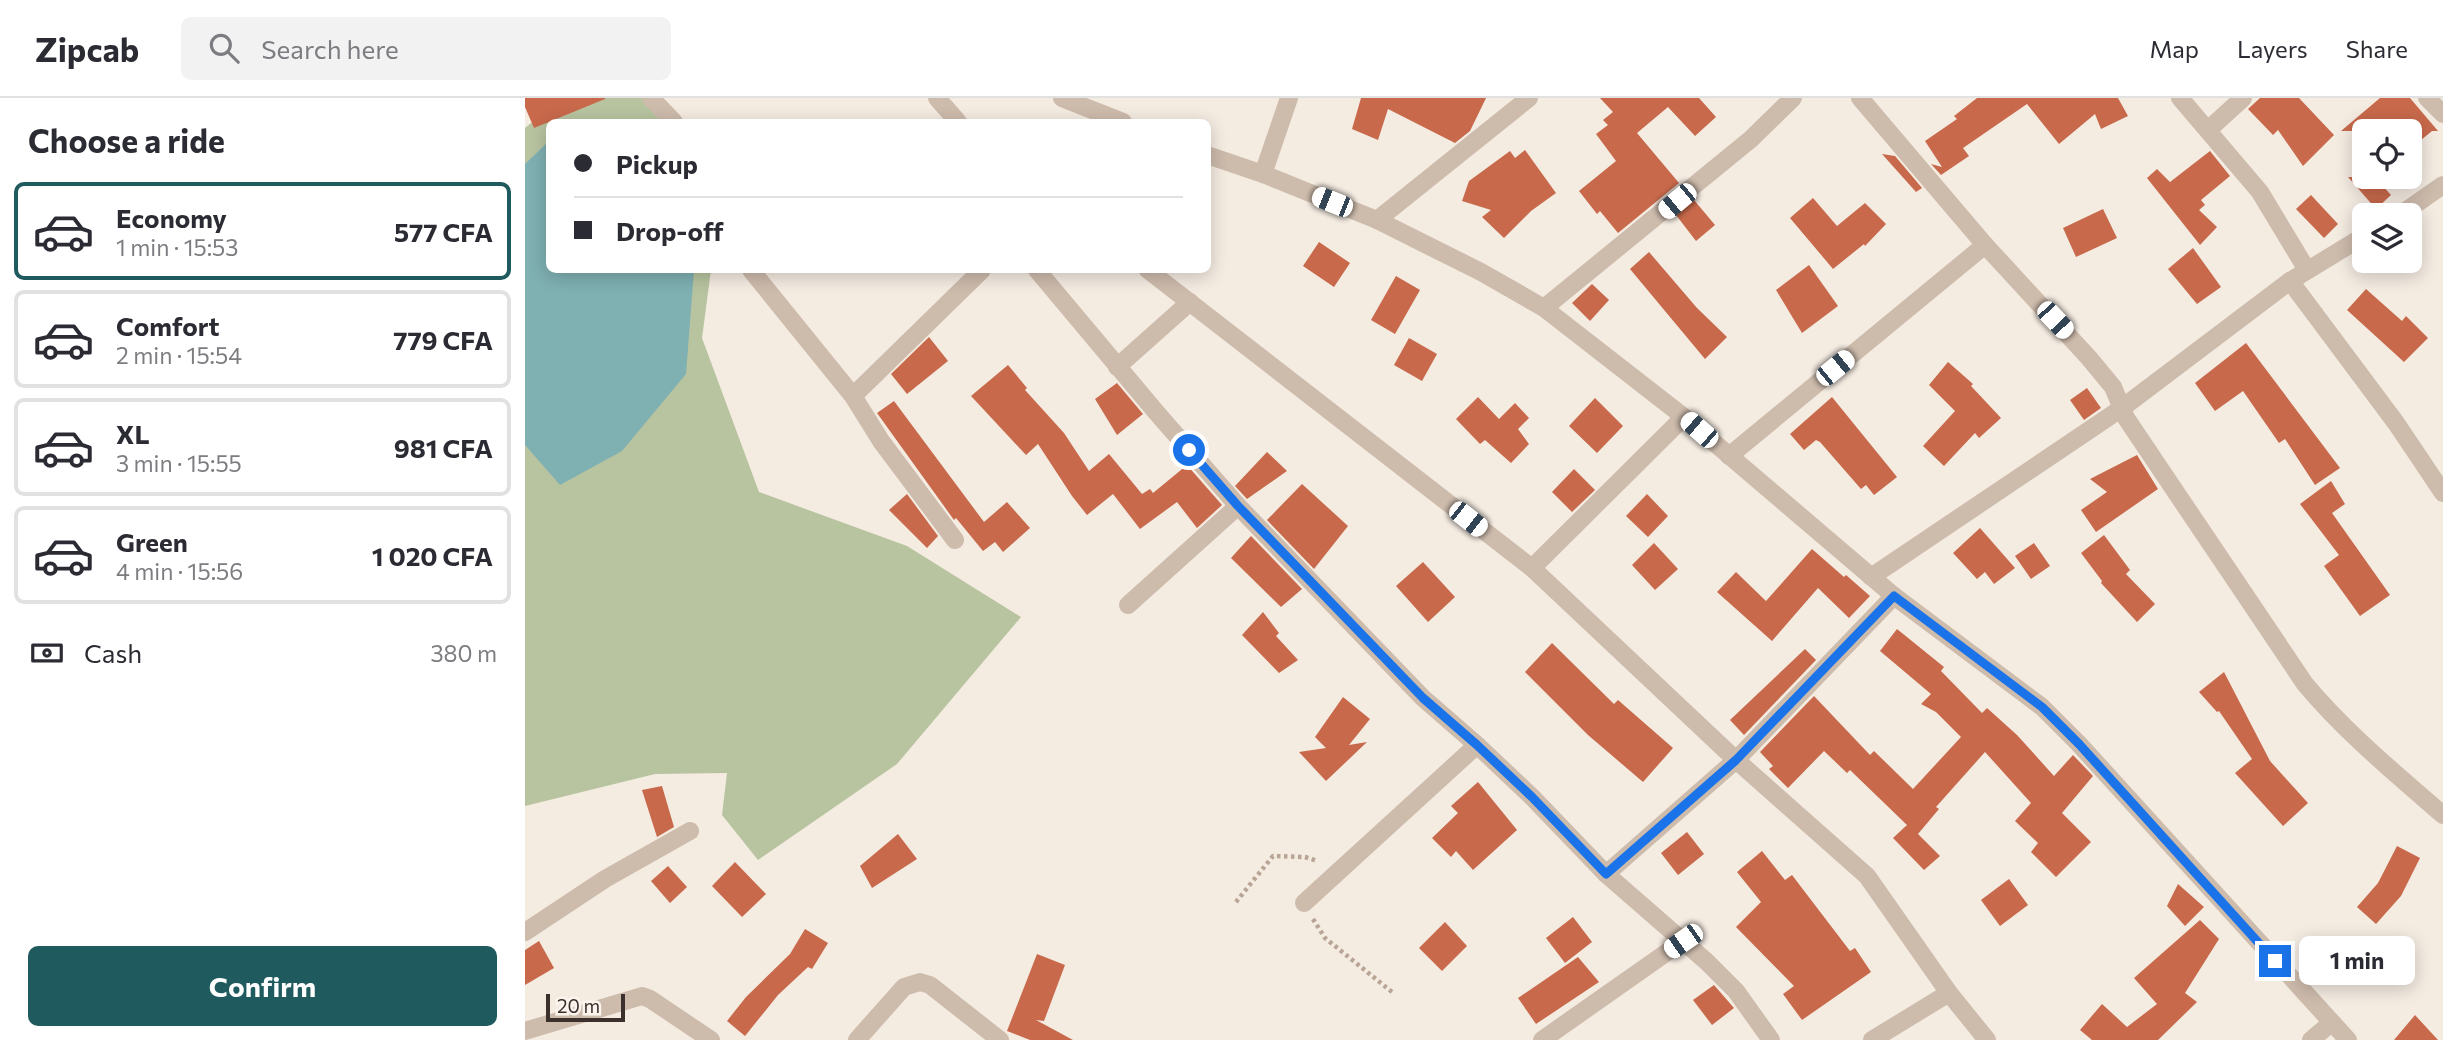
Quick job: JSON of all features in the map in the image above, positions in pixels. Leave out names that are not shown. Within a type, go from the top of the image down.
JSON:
[{"type":"street","points":[[651,98],[671,119]]},
{"type":"street","points":[[937,98],[955,119]]},
{"type":"street","points":[[1062,98],[1115,119]]},
{"type":"street","points":[[1263,174],[1289,98]]},
{"type":"street","points":[[1377,220],[1529,98]]},
{"type":"street","points":[[1544,308],[1751,139],[1793,98]]},
{"type":"street","points":[[1860,98],[1985,245],[2113,387],[2133,428],[2305,684],[2351,734],[2443,815]]},
{"type":"street","points":[[2180,98],[2270,205],[2307,270]]},
{"type":"street","points":[[2208,130],[2243,98]]},
{"type":"street","points":[[2427,98],[2443,114]]},
{"type":"street","points":[[1211,156],[1263,174],[1377,220],[1481,272],[1544,308],[1683,417],[1894,596],[2050,714],[2348,1040]]},
{"type":"street","points":[[2417,203],[2443,185]]},
{"type":"street","points":[[1871,577],[2122,408],[2290,281],[2352,243]]},
{"type":"street","points":[[1729,456],[1985,245]]},
{"type":"street","points":[[753,273],[853,396],[881,441],[954,540]]},
{"type":"street","points":[[853,396],[979,273]]},
{"type":"street","points":[[1039,273],[1238,506],[1423,698],[1477,745],[1606,874],[1736,991],[1771,1040]]},
{"type":"street","points":[[1152,273],[1532,568],[1736,760],[1867,876],[1949,993],[1987,1040]]},
{"type":"street","points":[[2290,281],[2396,423],[2443,493]]},
{"type":"street","points":[[1117,367],[1190,302]]},
{"type":"street","points":[[1532,568],[1683,417]]},
{"type":"street","points":[[1128,605],[1238,506]]},
{"type":"street","points":[[1606,874],[1736,760],[1894,596]]},
{"type":"street","points":[[1304,904],[1477,745]]},
{"type":"street","points":[[525,932],[605,879],[690,831]]},
{"type":"street","points":[[1542,1040],[1683,941]]},
{"type":"street","points":[[857,1040],[904,987],[921,982],[930,985],[1000,1040]]},
{"type":"street","points":[[1872,1040],[1949,993]]},
{"type":"street","points":[[525,1031],[642,996],[711,1040]]},
{"type":"street","points":[[2311,1040],[2331,1023]]},
{"type":"path","points":[[1236,902],[1273,856],[1305,857],[1342,868]]},
{"type":"path","points":[[1304,904],[1325,938],[1392,992]]},
{"type":"green space","points":[[562,98],[646,98],[667,119],[546,119],[546,273],[711,273],[702,338],[759,492],[907,546],[1021,617],[897,764],[758,860],[722,815],[727,773],[655,774],[525,806],[525,128]]},
{"type":"water","points":[[546,144],[546,273],[694,273],[686,374],[622,451],[560,485],[525,445],[525,164]]},
{"type":"building","points":[[525,98],[605,98],[556,119],[546,119],[546,123],[534,128],[525,107]]},
{"type":"building","points":[[1361,98],[1486,98],[1470,131],[1455,143],[1388,109],[1378,140],[1352,129]]},
{"type":"building","points":[[1600,98],[1699,98],[1716,117],[1695,136],[1668,107],[1637,133],[1679,183],[1618,233],[1600,211],[1597,214],[1579,191],[1616,161],[1596,134],[1608,125],[1603,120],[1613,112]]},
{"type":"building","points":[[1977,98],[2118,98],[2128,116],[2101,129],[2095,114],[2059,144],[2027,104],[1963,148],[1969,156],[1941,175],[1931,164],[1942,167],[1925,141],[1957,119],[1954,116]]},
{"type":"building","points":[[2260,98],[2299,98],[2334,135],[2303,166],[2278,130],[2273,135],[2248,109]]},
{"type":"building","points":[[2380,98],[2410,98],[2438,131],[2432,131],[2422,139],[2422,119],[2355,119]]},
{"type":"building","points":[[2352,122],[2352,131],[2341,131]]},
{"type":"building","points":[[1525,150],[1556,193],[1531,211],[1504,238],[1482,217],[1491,210],[1462,201],[1469,181],[1510,151],[1515,158]]},
{"type":"building","points":[[2210,151],[2230,176],[2201,200],[2205,205],[2199,210],[2217,227],[2200,245],[2147,178],[2157,169],[2170,182]]},
{"type":"building","points":[[1882,154],[1895,156],[1922,188],[1916,192]]},
{"type":"building","points":[[2358,189],[2386,189],[2391,195],[2382,203],[2371,203]]},
{"type":"building","points":[[2311,195],[2338,224],[2324,238],[2296,209]]},
{"type":"building","points":[[1813,198],[1837,226],[1865,203],[1886,224],[1865,246],[1864,244],[1833,269],[1790,218]]},
{"type":"building","points":[[1694,200],[1715,225],[1696,241],[1676,215]]},
{"type":"building","points":[[2103,209],[2117,238],[2076,257],[2063,228]]},
{"type":"building","points":[[1319,242],[1350,263],[1334,287],[1303,266]]},
{"type":"building","points":[[2193,248],[2221,287],[2197,304],[2168,269]]},
{"type":"building","points":[[1649,252],[1697,308],[1727,337],[1705,359],[1630,269]]},
{"type":"building","points":[[1809,265],[1838,306],[1802,333],[1776,290]]},
{"type":"building","points":[[1396,276],[1420,290],[1395,334],[1371,320]]},
{"type":"building","points":[[1592,284],[1609,300],[1590,321],[1572,303]]},
{"type":"building","points":[[2366,289],[2402,321],[2406,316],[2428,338],[2404,362],[2347,310]]},
{"type":"building","points":[[929,337],[948,361],[907,394],[891,374]]},
{"type":"building","points":[[1409,338],[1437,354],[1422,381],[1394,365]]},
{"type":"building","points":[[2246,343],[2340,468],[2315,485],[2285,439],[2279,443],[2243,391],[2215,411],[2195,383]]},
{"type":"building","points":[[1948,362],[1973,384],[1971,386],[2001,418],[1979,438],[1975,433],[1944,466],[1923,446],[1955,411],[1929,385]]},
{"type":"building","points":[[1008,365],[1027,388],[1025,390],[1064,433],[1089,471],[1109,454],[1142,494],[1150,489],[1153,493],[1187,465],[1222,505],[1197,528],[1177,502],[1140,529],[1113,494],[1087,515],[1038,444],[1026,455],[971,396]]},
{"type":"building","points":[[1117,383],[1143,414],[1117,435],[1095,399]]},
{"type":"building","points":[[2087,388],[2101,408],[2084,420],[2070,400]]},
{"type":"building","points":[[1478,397],[1499,419],[1515,403],[1529,418],[1518,429],[1529,444],[1511,463],[1485,440],[1480,444],[1456,419]]},
{"type":"building","points":[[1832,397],[1897,477],[1874,495],[1866,485],[1861,489],[1820,442],[1816,440],[1804,450],[1790,434]]},
{"type":"building","points":[[1595,398],[1623,426],[1597,453],[1569,426]]},
{"type":"building","points":[[894,401],[984,522],[1007,502],[1030,528],[1003,552],[995,542],[983,551],[956,518],[954,520],[877,413]]},
{"type":"building","points":[[1267,452],[1287,471],[1247,499],[1235,486]]},
{"type":"building","points":[[2137,455],[2158,489],[2096,532],[2081,510],[2107,492],[2090,479]]},
{"type":"building","points":[[1574,469],[1595,490],[1572,512],[1552,492]]},
{"type":"building","points":[[2331,481],[2345,504],[2332,513],[2390,595],[2360,616],[2324,566],[2339,555],[2300,504]]},
{"type":"building","points":[[1302,484],[1348,526],[1314,569],[1267,520]]},
{"type":"building","points":[[907,494],[938,536],[927,548],[889,510]]},
{"type":"building","points":[[1647,494],[1668,516],[1648,537],[1626,516]]},
{"type":"building","points":[[1980,528],[2015,568],[1994,584],[1985,572],[1977,579],[1953,553]]},
{"type":"building","points":[[2104,535],[2130,570],[2126,574],[2155,604],[2137,622],[2101,583],[2081,553]]},
{"type":"building","points":[[1251,536],[1302,589],[1281,607],[1231,558]]},
{"type":"building","points":[[1654,543],[1678,569],[1655,590],[1632,565]]},
{"type":"building","points":[[2034,543],[2050,566],[2031,579],[2015,556]]},
{"type":"building","points":[[1812,549],[1870,596],[1849,618],[1818,588],[1772,641],[1717,592],[1736,572],[1766,601]]},
{"type":"building","points":[[1423,562],[1455,597],[1428,622],[1396,586]]},
{"type":"building","points":[[1263,612],[1279,633],[1276,636],[1298,660],[1279,673],[1242,635]]},
{"type":"building","points":[[1897,629],[1944,667],[1941,671],[1982,713],[1987,708],[2017,735],[2054,776],[2073,755],[2093,776],[2062,813],[2091,842],[2056,877],[2031,852],[2038,843],[2015,821],[2031,803],[1985,752],[1936,807],[1939,809],[1918,834],[1940,856],[1924,870],[1893,838],[1907,825],[1850,770],[1847,773],[1824,751],[1788,788],[1769,769],[1773,766],[1760,752],[1814,696],[1870,755],[1874,751],[1913,789],[1961,737],[1936,712],[1921,704],[1931,694],[1880,651]]},
{"type":"building","points":[[1552,643],[1614,704],[1618,700],[1673,748],[1643,782],[1588,735],[1525,672]]},
{"type":"building","points":[[1805,649],[1816,660],[1744,735],[1730,720]]},
{"type":"building","points":[[2224,672],[2270,761],[2308,803],[2283,826],[2235,773],[2252,759],[2219,711],[2217,712],[2199,692]]},
{"type":"building","points":[[1343,697],[1370,719],[1349,745],[1367,742],[1326,781],[1299,752],[1326,748],[1315,737]]},
{"type":"building","points":[[1478,782],[1517,830],[1473,870],[1456,851],[1451,857],[1432,838],[1458,813],[1451,806]]},
{"type":"building","points":[[662,786],[674,827],[657,837],[642,790]]},
{"type":"building","points":[[1687,832],[1704,854],[1678,875],[1661,853]]},
{"type":"building","points":[[898,834],[917,859],[872,888],[860,866]]},
{"type":"building","points":[[2397,846],[2420,858],[2401,896],[2376,924],[2357,907],[2378,883]]},
{"type":"building","points":[[1762,851],[1785,880],[1792,875],[1850,951],[1855,948],[1871,972],[1802,1020],[1783,994],[1794,986],[1736,927],[1761,902],[1737,872]]},
{"type":"building","points":[[735,862],[766,894],[742,917],[712,886]]},
{"type":"building","points":[[668,866],[687,887],[670,903],[651,881]]},
{"type":"building","points":[[2009,879],[2028,905],[2000,926],[1981,900]]},
{"type":"building","points":[[2178,884],[2204,907],[2185,926],[2167,906]]},
{"type":"building","points":[[1573,917],[1592,942],[1565,963],[1546,938]]},
{"type":"building","points":[[2200,920],[2219,939],[2185,993],[2197,1002],[2158,1040],[2092,1040],[2080,1030],[2102,1004],[2127,1027],[2157,1004],[2134,978]]},
{"type":"building","points":[[1445,922],[1467,946],[1442,971],[1419,948]]},
{"type":"building","points":[[805,929],[828,943],[812,969],[808,967],[778,995],[745,1036],[727,1021],[746,997],[790,954]]},
{"type":"building","points":[[539,941],[554,968],[525,985],[525,950]]},
{"type":"building","points":[[1037,954],[1065,965],[1044,1021],[1036,1020],[1073,1040],[1030,1040],[1007,1031]]},
{"type":"building","points":[[1578,957],[1599,982],[1536,1024],[1518,998]]},
{"type":"building","points":[[1714,985],[1734,1008],[1712,1025],[1693,1000]]},
{"type":"building","points":[[2415,1015],[2438,1040],[2394,1040]]},
{"type":"route","points":[[1189,450],[1238,506],[1423,698],[1532,797],[1606,874],[1736,760],[1894,596],[2042,707],[2079,744],[2275,961]]}]
